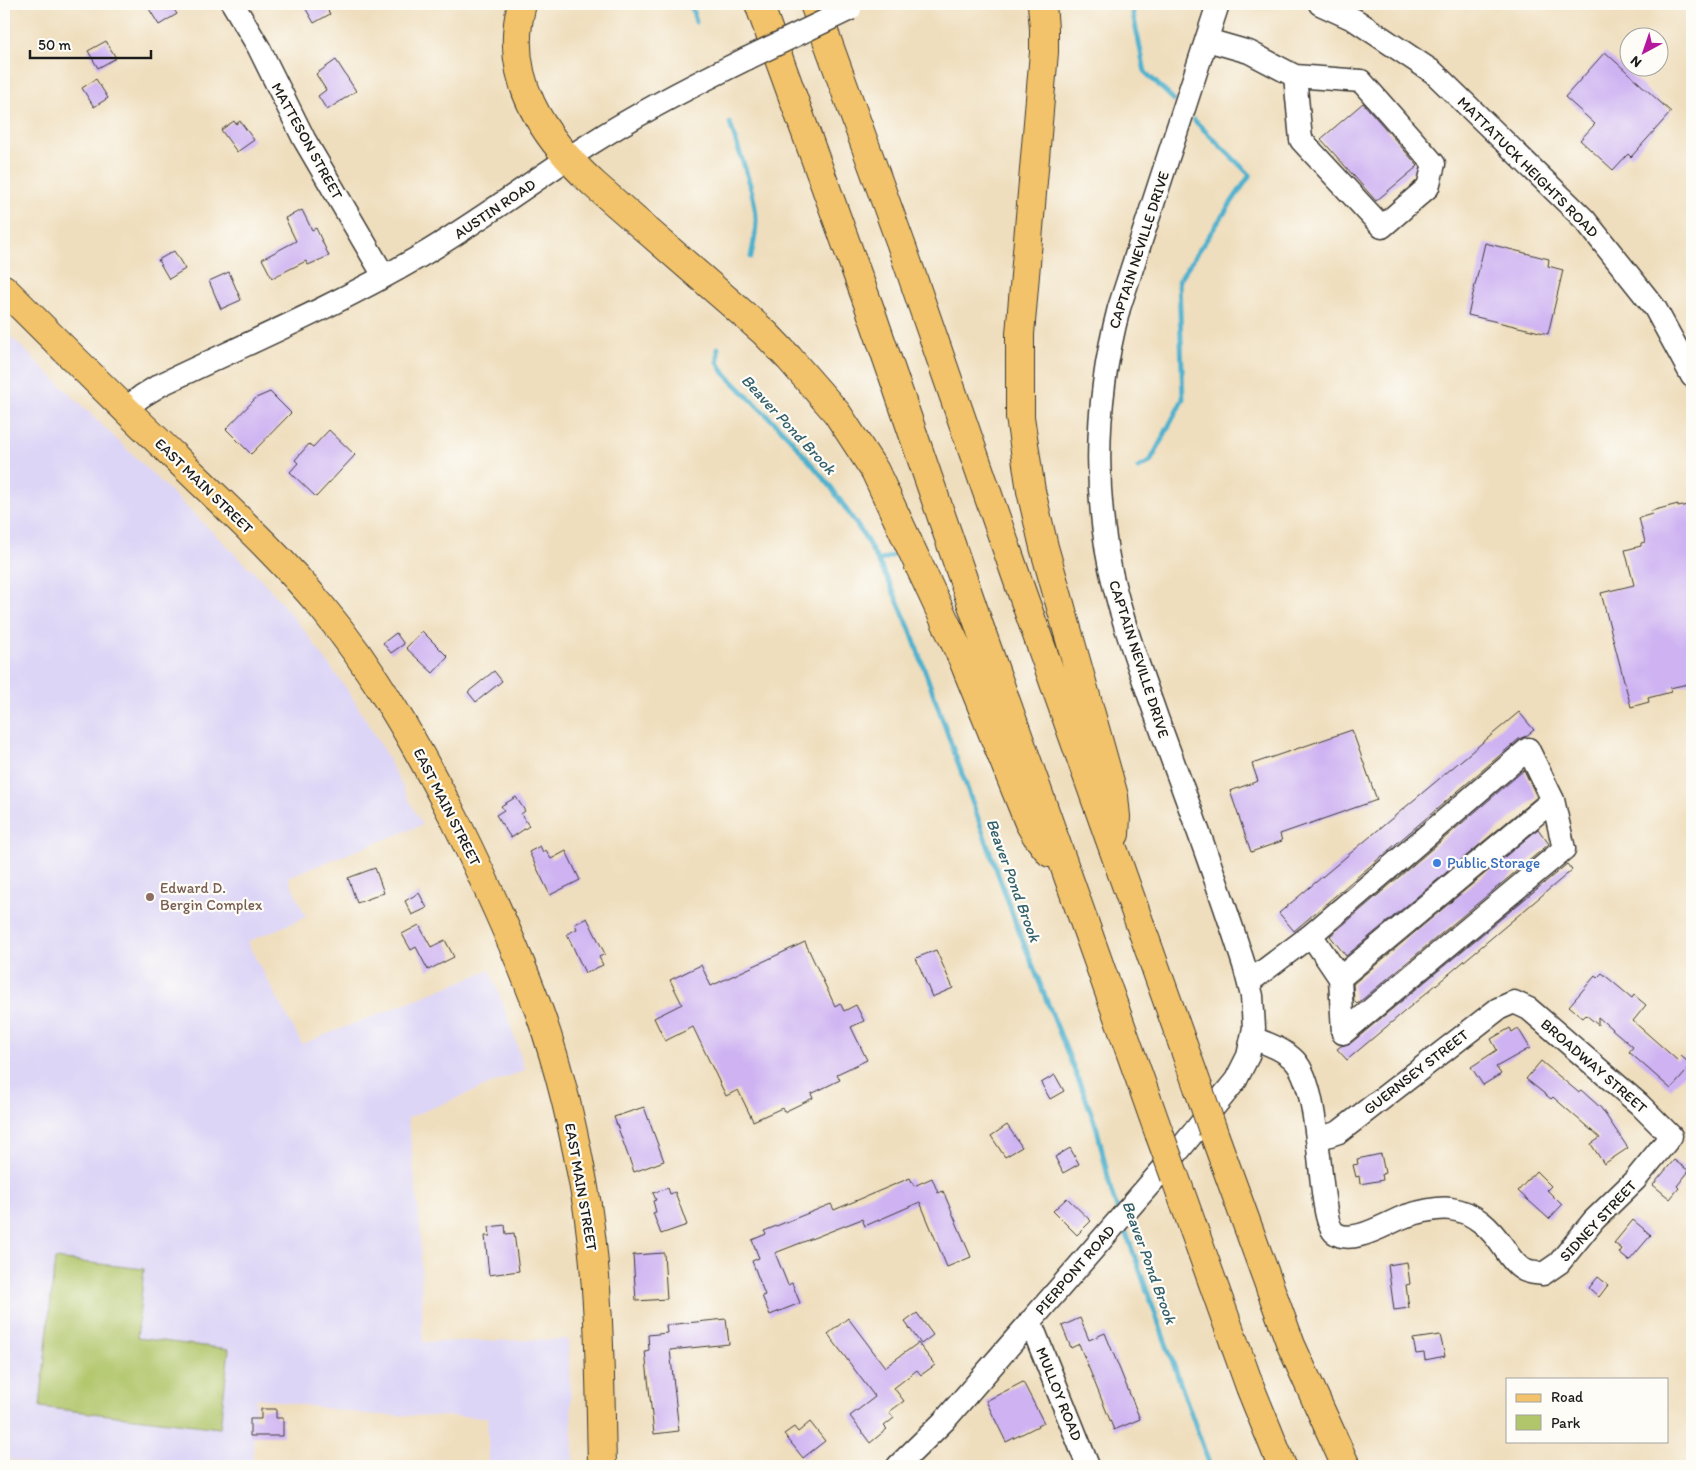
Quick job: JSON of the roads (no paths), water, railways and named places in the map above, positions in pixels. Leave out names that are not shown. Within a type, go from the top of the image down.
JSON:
[{"type":"main road","points":[[522,4],[517,23],[516,49],[521,78],[545,129],[568,159],[595,185],[765,333],[816,388],[854,436],[882,484],[937,602],[984,709],[1029,823],[1044,846],[1066,869]]},
{"type":"main road","points":[[759,4],[871,312],[981,632],[1159,1133],[1250,1387],[1282,1466]]},
{"type":"main road","points":[[814,4],[902,247],[1022,593],[1213,1131],[1291,1345],[1346,1466]]},
{"type":"main road","points":[[1042,4],[1044,52],[1020,334],[1020,417],[1031,491],[1046,556],[1114,796],[1116,817],[1113,848]]},
{"type":"main road","name":"EAST MAIN STREET","points":[[4,289],[252,532],[317,601],[376,680],[445,800],[490,892],[514,948],[542,1020],[558,1072],[578,1159],[588,1215],[596,1285],[602,1466]]},
{"type":"street","name":"MATTESON STREET","points":[[233,4],[259,48],[304,139],[384,276]]},
{"type":"street","name":"CAPTAIN NEVILLE DRIVE","points":[[1218,4],[1110,339],[1101,398],[1098,447],[1099,485],[1109,562],[1127,631],[1227,911],[1249,982],[1254,1018],[1253,1038]]},
{"type":"street","name":"MATTATUCK HEIGHTS ROAD","points":[[1320,4],[1355,20],[1433,72],[1585,220],[1655,308],[1692,376]]},
{"type":"street","name":"AUSTIN ROAD","points":[[125,409],[160,385],[384,276],[448,240],[590,144],[673,96],[856,6]]},
{"type":"street","points":[[1207,40],[1249,52],[1295,76],[1361,81],[1434,164],[1428,186],[1382,227],[1302,140],[1295,76]]},
{"type":"street","points":[[1249,982],[1311,935],[1528,749],[1553,800],[1564,849],[1343,1033],[1340,978],[1311,935]]},
{"type":"street","points":[[1340,978],[1553,800]]},
{"type":"street","name":"BROADWAY STREET","points":[[1514,1002],[1529,1009],[1639,1104],[1671,1136]]},
{"type":"street","name":"GUERNSEY STREET","points":[[1318,1139],[1339,1132],[1498,1009],[1514,1002]]},
{"type":"street","points":[[1253,1038],[1286,1053],[1297,1063],[1310,1092],[1318,1139]]},
{"type":"street","name":"PIERPONT ROAD","points":[[898,1466],[939,1426],[1176,1154],[1236,1080],[1248,1056],[1253,1038]]},
{"type":"street","name":"SIDNEY STREET","points":[[1318,1139],[1325,1206],[1330,1228],[1335,1233],[1344,1237],[1357,1236],[1406,1216],[1434,1209],[1450,1209],[1468,1214],[1486,1225],[1511,1258],[1525,1270],[1543,1274],[1559,1264],[1594,1220],[1635,1180],[1671,1136]]},
{"type":"street","name":"MULLOY ROAD","points":[[1030,1321],[1088,1466]]},
{"type":"waterway","name":"Beaver Pond Brook","points":[[691,4],[696,22]]},
{"type":"waterway","points":[[1131,4],[1145,72],[1174,100]]},
{"type":"waterway","points":[[1138,468],[1150,462],[1183,399],[1179,280],[1250,175],[1194,120]]},
{"type":"waterway","name":"Beaver Pond Brook","points":[[730,123],[747,176],[756,214],[751,257]]},
{"type":"waterway","name":"Beaver Pond Brook","points":[[718,348],[718,362],[724,373],[788,436],[831,487],[865,537],[890,584],[911,632],[1015,921],[1097,1129],[1112,1194],[1118,1211]]},
{"type":"waterway","points":[[878,561],[892,556]]},
{"type":"waterway","name":"Beaver Pond Brook","points":[[1123,1224],[1210,1466]]},
{"type":"place","name":"Public Storage","points":[[1437,863]]},
{"type":"place","name":"Edward D. Bergin Complex","points":[[150,897]]}]
